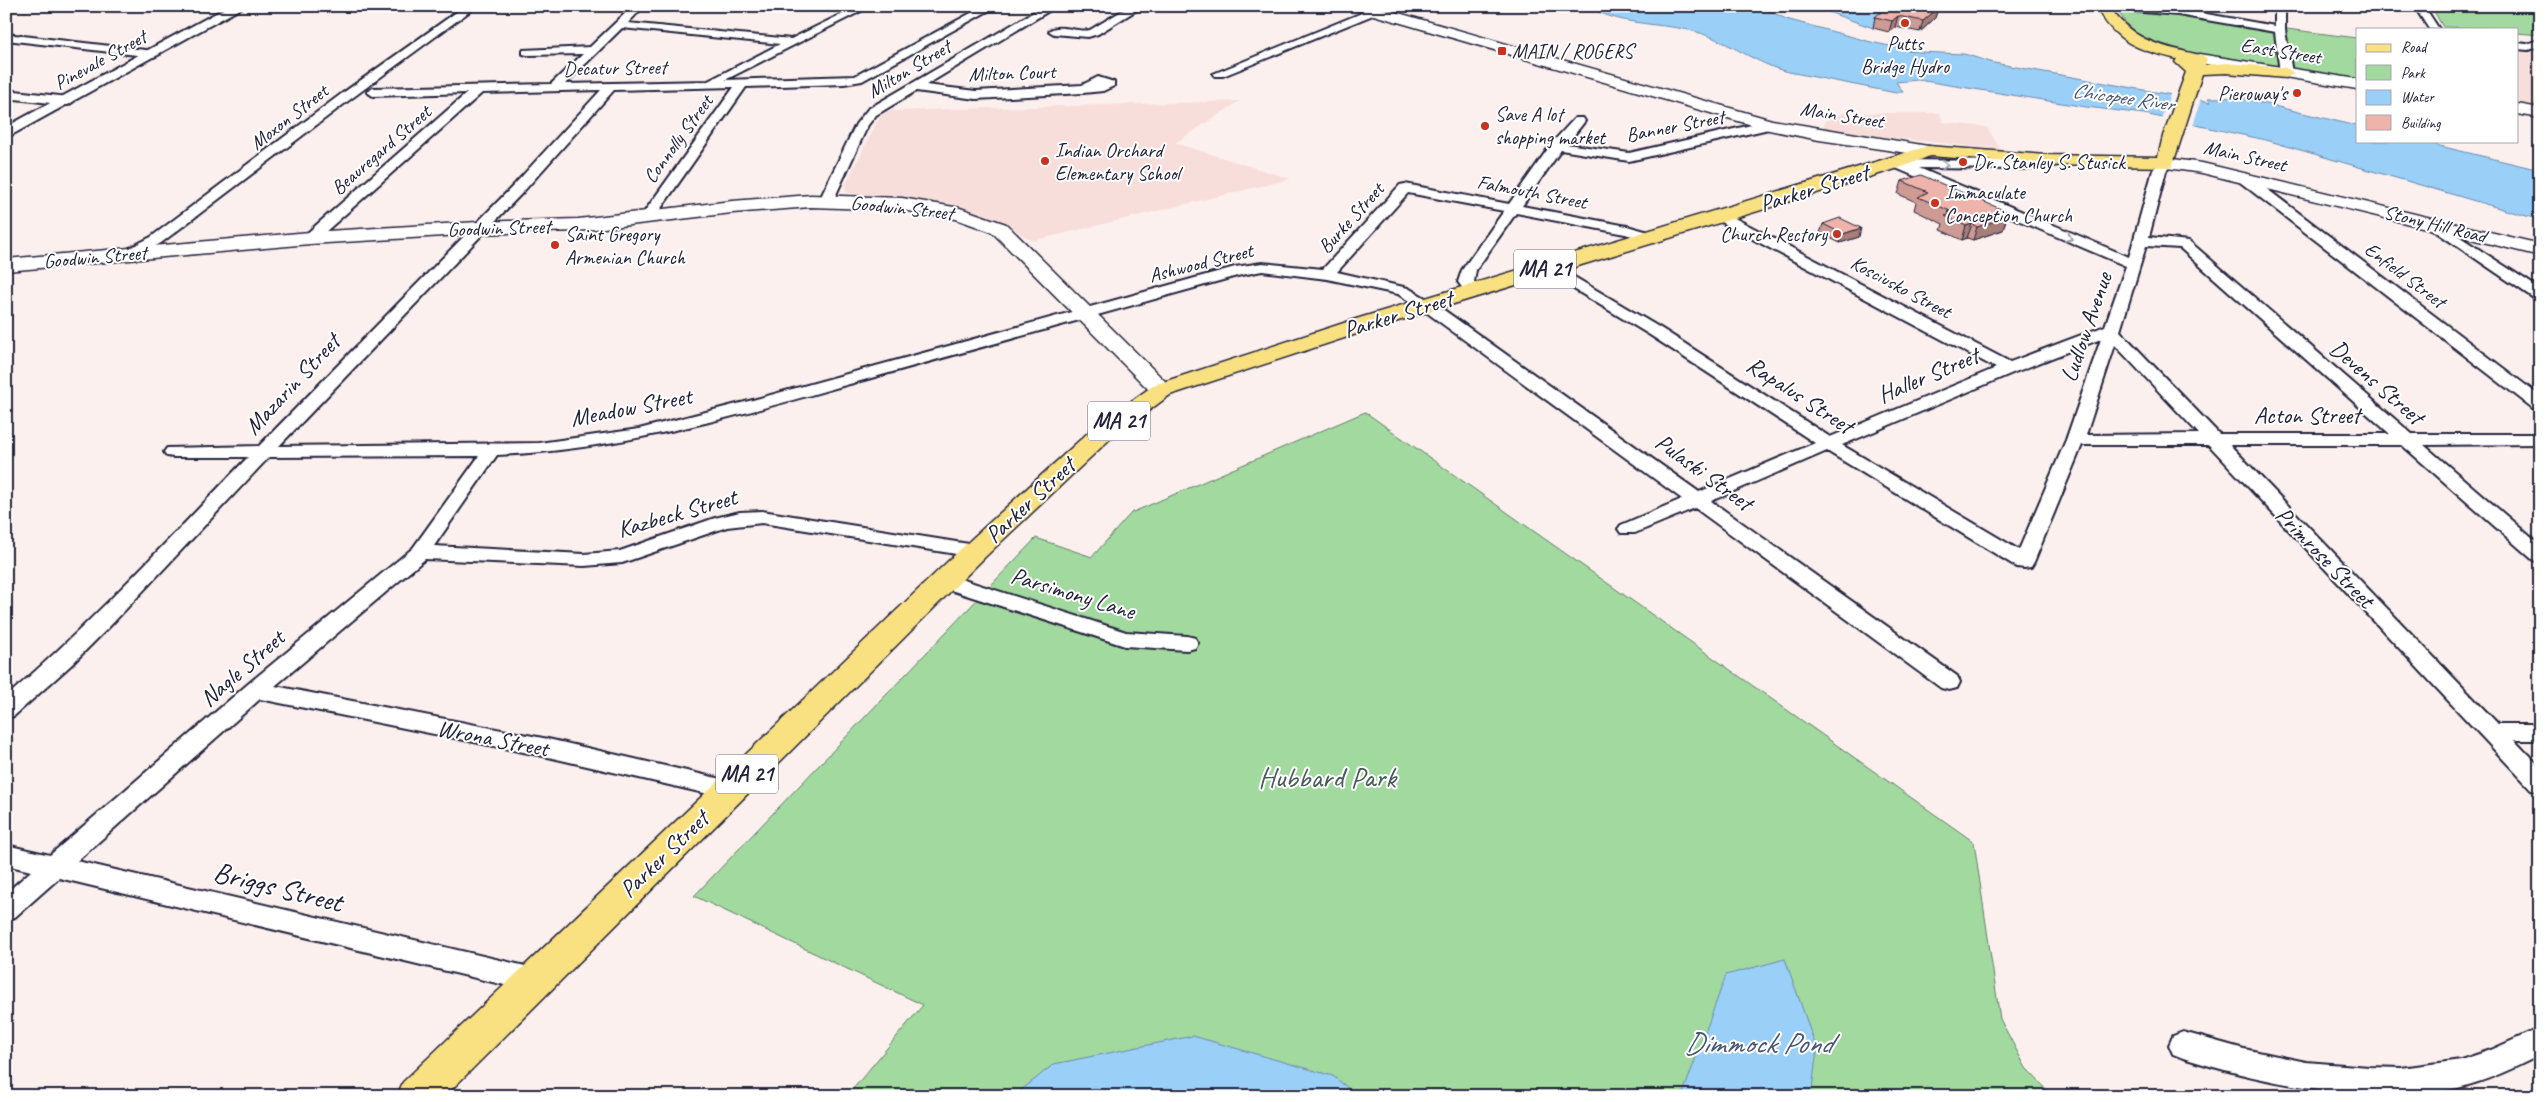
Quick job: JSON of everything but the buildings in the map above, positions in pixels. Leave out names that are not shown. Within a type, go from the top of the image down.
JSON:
[{"type":"main road","name":"Main Street","points":[[1358,6],[1769,124],[1819,135],[1928,151],[2062,161],[2166,163],[2202,168],[2331,199]]},
{"type":"main road","points":[[2102,6],[2119,30],[2145,45],[2180,60],[2227,68],[2286,73]]},
{"type":"main road","name":"Ludlow Avenue","points":[[2166,163],[2172,136],[2196,64]]},
{"type":"main road","name":"East Street","points":[[2286,73],[2356,84]]},
{"type":"main road","points":[[2518,109],[2540,113]]},
{"type":"main road","points":[[2062,161],[2112,155],[2153,146],[2172,136]]},
{"type":"main road","name":"Parker Street","points":[[417,1096],[975,551],[1101,434],[1162,390],[1364,324],[1896,163],[1928,151]]},
{"type":"main road","name":"Stony Hill Road","points":[[2331,199],[2540,250]]},
{"type":"main road","name":"Goodwin Street","points":[[6,265],[310,238],[478,228],[578,225],[732,207],[826,201],[902,204],[960,214],[999,228],[1162,390]]},
{"type":"street","name":"Pinevale Street","points":[[9,130],[68,101],[239,6]]},
{"type":"street","name":"Moxon Street","points":[[127,255],[163,235],[344,98],[472,6]]},
{"type":"street","points":[[553,88],[639,6]]},
{"type":"street","points":[[821,6],[862,8]]},
{"type":"street","name":"Decatur Street","points":[[373,92],[610,88],[857,78],[992,6]]},
{"type":"street","name":"Milton Street","points":[[826,201],[865,120],[880,106],[1052,6]]},
{"type":"street","points":[[1054,31],[1084,35],[1094,32],[1138,6]]},
{"type":"street","points":[[2108,6],[2193,14],[2280,30]]},
{"type":"street","points":[[2280,6],[2280,30],[2286,73]]},
{"type":"street","points":[[2419,6],[2436,28]]},
{"type":"street","points":[[709,84],[862,8]]},
{"type":"street","points":[[1219,74],[1374,11]]},
{"type":"street","points":[[619,25],[791,42]]},
{"type":"street","points":[[6,37],[154,54]]},
{"type":"street","points":[[2518,38],[2540,41]]},
{"type":"street","points":[[2523,46],[2540,41]]},
{"type":"street","points":[[527,52],[592,50]]},
{"type":"street","name":"Connolly Street","points":[[647,218],[742,84]]},
{"type":"street","name":"Milton Court","points":[[913,87],[967,95],[1083,89]]},
{"type":"street","name":"Mazarin Street","points":[[6,710],[64,660],[478,228],[518,189],[610,88]]},
{"type":"street","name":"Beauregard Street","points":[[310,238],[477,91]]},
{"type":"street","points":[[6,94],[68,101]]},
{"type":"street","points":[[1473,292],[1466,282],[1469,270],[1557,146],[1579,121]]},
{"type":"street","name":"Banner Street","points":[[1557,146],[1629,158],[1769,124]]},
{"type":"street","points":[[1896,163],[2016,165],[2062,161]]},
{"type":"street","points":[[1896,163],[2108,255],[2134,264]]},
{"type":"street","name":"Ludlow Avenue","points":[[2024,562],[2075,440],[2140,241],[2157,224],[2160,170],[2166,163]]},
{"type":"street","name":"Enfield Street","points":[[2245,178],[2540,405]]},
{"type":"street","name":"Falmouth Street","points":[[1405,188],[1651,237]]},
{"type":"street","name":"Burke Street","points":[[1327,274],[1405,188]]},
{"type":"street","name":"Kosciusko Street","points":[[1720,216],[2009,368]]},
{"type":"street","name":"Devens Street","points":[[2157,224],[2184,244],[2540,556]]},
{"type":"street","points":[[2434,224],[2540,296]]},
{"type":"street","points":[[2140,241],[2184,244]]},
{"type":"street","name":"Ashwood Street","points":[[1086,313],[1251,268],[1286,268],[1327,274],[1403,291],[1428,306]]},
{"type":"street","name":"Rapalus Street","points":[[1549,268],[1656,332],[1828,444],[2024,562]]},
{"type":"street","name":"Pulaski Street","points":[[1428,306],[1698,499],[1949,682]]},
{"type":"street","name":"Meadow Street","points":[[173,452],[492,450],[539,448],[639,434],[1086,313]]},
{"type":"street","name":"Haller Street","points":[[1628,529],[2009,368],[2110,330]]},
{"type":"street","name":"Primrose Street","points":[[2110,330],[2540,783]]},
{"type":"street","name":"Acton Street","points":[[2075,440],[2540,439]]},
{"type":"street","name":"Nagle Street","points":[[6,909],[256,690],[420,552],[492,450]]},
{"type":"street","name":"Kazbeck Street","points":[[420,552],[584,560],[622,557],[722,522],[740,518],[762,517],[975,551]]},
{"type":"street","name":"Parsimony Lane","points":[[945,581],[1125,639],[1187,643]]},
{"type":"street","name":"Wrona Street","points":[[256,690],[548,748],[730,790]]},
{"type":"street","points":[[2492,732],[2540,732]]},
{"type":"street","name":"Briggs Street","points":[[6,855],[534,980]]},
{"type":"street","points":[[2182,1045],[2265,1068],[2323,1078],[2376,1080],[2433,1079],[2469,1071],[2507,1058],[2540,1041]]},
{"type":"shaded area","points":[[2518,50],[2540,53],[2540,106],[2518,103]]},
{"type":"shaded area","name":"Indian Orchard Elementary School","points":[[1240,101],[1175,143],[1291,179],[1033,241],[997,219],[959,206],[913,198],[858,196],[845,191],[845,185],[879,118],[886,111]]},
{"type":"shaded area","points":[[1843,113],[1940,113],[1943,122],[1987,127],[2001,150],[1824,130],[1824,121]]},
{"type":"green space","points":[[2431,6],[2540,6],[2540,35],[2518,33],[2518,28],[2443,27]]},
{"type":"green space","points":[[2115,7],[2356,38],[2356,80],[2171,50],[2134,35]]},
{"type":"green space","name":"Hubbard Park","points":[[1365,412],[1974,842],[2000,1019],[2026,1068],[2053,1096],[847,1096],[923,1005],[694,896],[1036,538],[1092,557],[1131,513]]},
{"type":"water","name":"Chicopee River","points":[[1588,6],[1760,6],[1786,19],[1871,42],[1918,52],[1964,54],[1994,63],[2211,102],[2208,98],[2247,97],[2253,101],[2356,126],[2356,142],[2423,142],[2540,170],[2540,220],[2266,140],[2144,114],[2086,107],[1918,80],[1896,82],[1903,92],[1896,93],[1784,71],[1701,33],[1624,20],[1599,12]]},
{"type":"water","points":[[1818,6],[1882,6],[1893,11],[1873,28],[1828,12]]},
{"type":"water","name":"Dimmock Pond","points":[[1785,959],[1817,1050],[1811,1096],[1682,1096],[1726,975]]},
{"type":"water","points":[[1193,1036],[1333,1076],[1358,1096],[1014,1096],[1054,1064]]},
{"type":"pier","points":[[2171,92],[2201,98],[2193,126],[2161,119]]},
{"type":"place","name":"Putts Bridge Hydro","points":[[1905,23]]},
{"type":"place","name":"MAIN / ROGERS","points":[[1502,51]]},
{"type":"place","name":"Pieroway's","points":[[2297,93]]},
{"type":"place","name":"Save A lot shopping market","points":[[1485,126]]},
{"type":"place","name":"Indian Orchard Elementary School","points":[[1045,161]]},
{"type":"place","name":"Dr. Stanley S. Stusick","points":[[1963,162]]},
{"type":"place","name":"Immaculate Conception Church","points":[[1935,203]]},
{"type":"place","name":"Church Rectory","points":[[1837,234]]},
{"type":"place","name":"Saint Gregory Armenian Church","points":[[555,245]]}]
